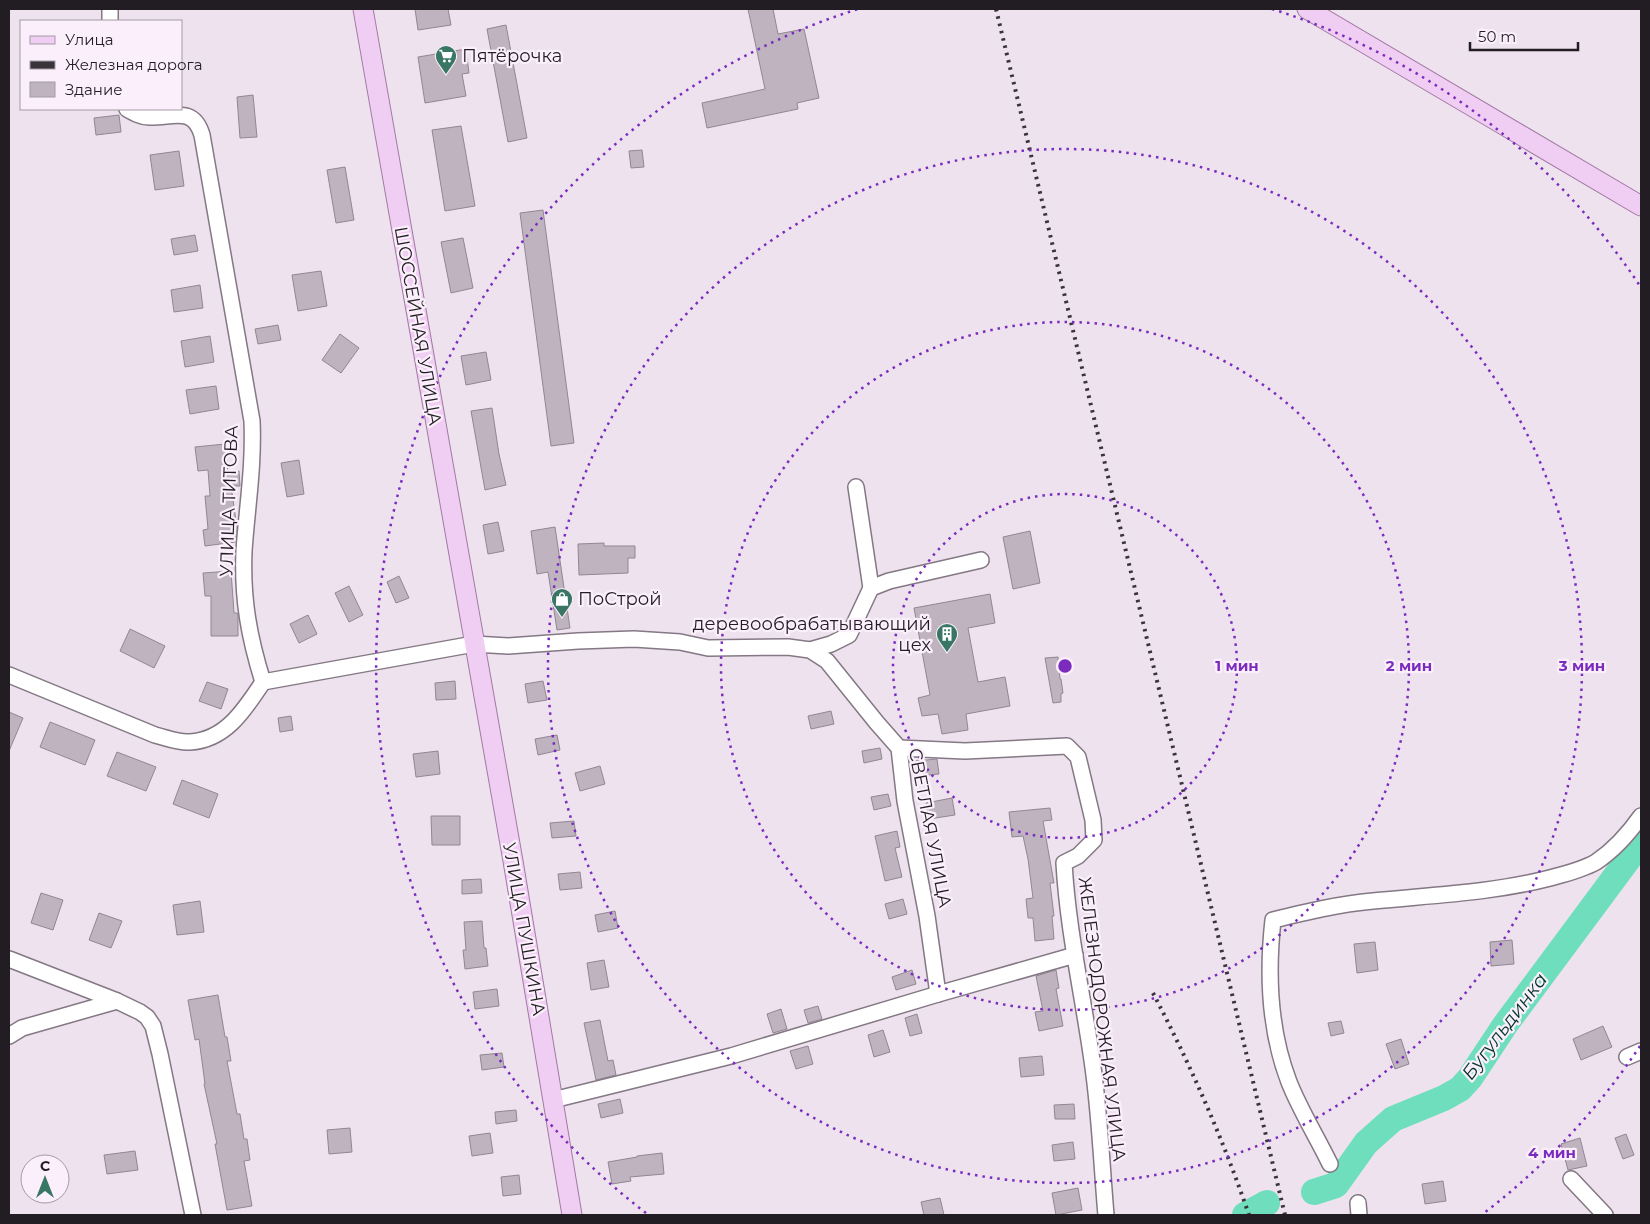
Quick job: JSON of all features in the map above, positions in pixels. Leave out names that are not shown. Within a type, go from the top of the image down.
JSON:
[{"type":"main road","name":"ШОССЕЙНАЯ УЛИЦА","points":[[363,9],[474,644]]},
{"type":"main road","points":[[1307,9],[1641,206]]},
{"type":"main road","name":"УЛИЦА ПУШКИНА","points":[[474,644],[572,1215]]},
{"type":"street","name":"УЛИЦА ТИТОВА","points":[[129,110],[140,116],[175,115],[190,117],[197,123],[202,135],[252,421],[253,452],[244,551],[245,590],[247,622],[251,644],[263,682]]},
{"type":"street","points":[[810,650],[831,644],[849,635],[871,588],[856,487]]},
{"type":"street","points":[[871,588],[889,581],[982,560]]},
{"type":"street","name":"СВЕТЛАЯ УЛИЦА","points":[[474,644],[508,646],[578,640],[634,639],[680,642],[708,648],[788,647],[810,650],[828,661],[899,748],[905,801],[927,916],[938,994]]},
{"type":"street","points":[[9,675],[155,735],[177,741],[190,742],[208,738],[226,729],[244,711],[263,682],[474,644]]},
{"type":"street","name":"ЖЕЛЕЗНОДОРОЖНАЯ УЛИЦА","points":[[899,748],[965,751],[1067,746],[1078,758],[1093,820],[1094,840],[1078,856],[1064,863],[1074,955],[1094,1075],[1106,1215]]},
{"type":"street","points":[[1330,1164],[1289,1082],[1279,1045],[1272,1012],[1270,987],[1270,949],[1273,920],[1370,901],[1484,891],[1530,884],[1566,874],[1596,862],[1622,840],[1641,816]]},
{"type":"street","points":[[553,1100],[731,1056],[1074,955]]},
{"type":"street","points":[[9,959],[117,1001],[140,1012],[153,1026],[193,1215]]},
{"type":"street","points":[[9,1036],[22,1028],[117,1001]]},
{"type":"street","points":[[1571,1180],[1605,1215]]},
{"type":"building","points":[[415,9],[448,9],[451,25],[418,30]]},
{"type":"building","points":[[748,9],[773,9],[778,34],[804,29],[819,98],[797,103],[798,109],[707,128],[702,103],[765,89]]},
{"type":"building","points":[[506,25],[527,138],[508,142],[487,29]]},
{"type":"building","points":[[466,49],[469,73],[462,74],[466,96],[425,103],[418,57]]},
{"type":"building","points":[[253,95],[257,137],[240,138],[237,97]]},
{"type":"building","points":[[119,115],[121,132],[96,135],[94,118]]},
{"type":"building","points":[[461,126],[475,206],[445,211],[432,130]]},
{"type":"building","points":[[642,150],[644,167],[631,168],[629,151]]},
{"type":"building","points":[[179,151],[184,186],[155,190],[150,155]]},
{"type":"building","points":[[345,167],[354,220],[336,223],[327,170]]},
{"type":"building","points":[[543,210],[574,443],[551,446],[520,213]]},
{"type":"building","points":[[195,235],[198,251],[174,255],[171,239]]},
{"type":"building","points":[[463,238],[473,288],[451,293],[441,242]]},
{"type":"building","points":[[321,271],[327,306],[298,311],[292,275]]},
{"type":"building","points":[[200,285],[203,308],[174,312],[171,290]]},
{"type":"building","points":[[278,325],[281,340],[258,344],[255,329]]},
{"type":"building","points":[[340,334],[359,348],[341,373],[322,360]]},
{"type":"building","points":[[210,336],[214,362],[185,367],[181,341]]},
{"type":"building","points":[[486,352],[491,380],[466,385],[461,356]]},
{"type":"building","points":[[216,386],[219,409],[190,414],[186,390]]},
{"type":"building","points":[[492,408],[506,485],[485,490],[471,411]]},
{"type":"building","points":[[225,444],[228,472],[239,471],[240,486],[231,486],[237,528],[235,542],[205,546],[203,530],[208,529],[205,496],[210,496],[208,470],[198,471],[195,447]]},
{"type":"building","points":[[299,460],[304,494],[287,497],[281,463]]},
{"type":"building","points":[[498,522],[504,551],[488,554],[483,525]]},
{"type":"building","points":[[555,527],[570,628],[557,630],[548,572],[537,574],[531,531]]},
{"type":"building","points":[[1030,531],[1040,583],[1013,589],[1003,537]]},
{"type":"building","points":[[604,543],[604,546],[635,546],[635,558],[628,558],[628,573],[579,575],[578,544]]},
{"type":"building","points":[[231,571],[234,613],[238,614],[238,636],[211,636],[211,596],[205,596],[203,573]]},
{"type":"building","points":[[399,576],[409,598],[396,603],[387,582]]},
{"type":"building","points":[[349,586],[363,615],[349,622],[335,593]]},
{"type":"building","name":"деревообрабатывающий цех","points":[[990,594],[995,623],[968,628],[978,682],[1005,677],[1010,706],[966,714],[968,730],[942,734],[938,714],[922,716],[918,698],[930,695],[914,608]]},
{"type":"building","points":[[308,615],[317,634],[299,643],[290,624]]},
{"type":"building","points":[[130,629],[165,646],[154,668],[120,651]]},
{"type":"building","points":[[1058,657],[1063,693],[1061,694],[1061,702],[1053,703],[1045,658]]},
{"type":"building","points":[[455,681],[456,699],[436,700],[435,683]]},
{"type":"building","points":[[543,681],[547,700],[528,703],[525,684]]},
{"type":"building","points":[[207,682],[228,689],[221,709],[199,701]]},
{"type":"building","points":[[831,711],[834,724],[811,729],[808,716]]},
{"type":"building","points":[[9,712],[23,718],[9,751]]},
{"type":"building","points":[[291,716],[293,730],[280,732],[278,718]]},
{"type":"building","points":[[50,722],[95,740],[85,765],[40,747]]},
{"type":"building","points":[[557,735],[560,750],[538,755],[535,739]]},
{"type":"building","points":[[880,748],[882,759],[864,763],[862,751]]},
{"type":"building","points":[[438,751],[440,774],[416,777],[413,754]]},
{"type":"building","points":[[117,752],[156,767],[146,791],[107,776]]},
{"type":"building","points":[[937,759],[939,774],[917,776],[915,761]]},
{"type":"building","points":[[600,766],[605,784],[580,791],[575,773]]},
{"type":"building","points":[[182,780],[218,794],[209,818],[173,804]]},
{"type":"building","points":[[888,794],[891,806],[874,810],[871,797]]},
{"type":"building","points":[[952,798],[955,815],[929,819],[926,803]]},
{"type":"building","points":[[1050,808],[1052,820],[1043,821],[1054,883],[1050,883],[1054,916],[1052,916],[1054,939],[1035,941],[1033,918],[1028,918],[1026,899],[1033,898],[1028,859],[1023,836],[1012,837],[1009,812]]},
{"type":"building","points":[[431,816],[460,816],[460,845],[432,845]]},
{"type":"building","points":[[574,821],[576,836],[552,838],[550,823]]},
{"type":"building","points":[[897,831],[900,847],[895,848],[902,877],[885,881],[875,836]]},
{"type":"building","points":[[580,872],[582,888],[560,890],[558,874]]},
{"type":"building","points":[[481,879],[482,893],[462,894],[462,880]]},
{"type":"building","points":[[41,893],[63,900],[53,930],[31,923]]},
{"type":"building","points":[[903,899],[907,914],[889,919],[885,904]]},
{"type":"building","points":[[200,901],[204,932],[177,935],[173,905]]},
{"type":"building","points":[[615,911],[618,928],[598,932],[595,915]]},
{"type":"building","points":[[99,913],[122,921],[111,948],[89,940]]},
{"type":"building","points":[[482,921],[484,948],[486,948],[488,966],[465,969],[463,950],[466,950],[464,922]]},
{"type":"building","points":[[1512,940],[1514,964],[1491,966],[1490,942]]},
{"type":"building","points":[[1375,942],[1378,970],[1357,973],[1354,944]]},
{"type":"building","points":[[604,960],[609,987],[591,990],[587,963]]},
{"type":"building","points":[[912,970],[916,984],[896,990],[892,977]]},
{"type":"building","points":[[1056,970],[1059,988],[1056,989],[1063,1026],[1039,1031],[1035,1012],[1043,1011],[1036,976]]},
{"type":"building","points":[[497,989],[499,1006],[475,1009],[473,992]]},
{"type":"building","points":[[218,995],[231,1061],[227,1061],[237,1114],[240,1114],[244,1139],[247,1139],[250,1160],[244,1161],[252,1206],[227,1210],[215,1144],[217,1144],[204,1084],[199,1039],[195,1040],[188,1000]]},
{"type":"building","points":[[818,1006],[822,1019],[808,1023],[804,1010]]},
{"type":"building","points":[[781,1009],[787,1029],[773,1033],[767,1014]]},
{"type":"building","points":[[917,1014],[922,1033],[910,1036],[905,1018]]},
{"type":"building","points":[[600,1020],[608,1061],[613,1060],[616,1075],[596,1080],[584,1023]]},
{"type":"building","points":[[1341,1021],[1344,1033],[1331,1036],[1328,1023]]},
{"type":"building","points":[[1603,1026],[1612,1047],[1581,1060],[1573,1039]]},
{"type":"building","points":[[883,1030],[890,1052],[874,1057],[868,1035]]},
{"type":"building","points":[[1401,1039],[1409,1064],[1395,1069],[1386,1044]]},
{"type":"building","points":[[808,1046],[813,1064],[796,1069],[790,1051]]},
{"type":"building","points":[[502,1053],[504,1067],[482,1070],[480,1055]]},
{"type":"building","points":[[1042,1056],[1044,1075],[1021,1077],[1019,1058]]},
{"type":"building","points":[[620,1099],[623,1113],[601,1118],[598,1104]]},
{"type":"building","points":[[1074,1104],[1075,1119],[1055,1119],[1054,1105]]},
{"type":"building","points":[[516,1110],[517,1121],[496,1124],[495,1112]]},
{"type":"building","points":[[350,1128],[352,1152],[329,1154],[327,1130]]},
{"type":"building","points":[[490,1133],[493,1153],[472,1156],[469,1136]]},
{"type":"building","points":[[1626,1134],[1634,1155],[1623,1159],[1615,1138]]},
{"type":"building","points":[[1580,1138],[1587,1166],[1568,1170],[1561,1144]]},
{"type":"building","points":[[1073,1142],[1075,1159],[1054,1161],[1052,1145]]},
{"type":"building","points":[[135,1151],[138,1170],[107,1174],[104,1155]]},
{"type":"building","points":[[662,1153],[664,1174],[630,1177],[631,1181],[612,1184],[608,1162]]},
{"type":"building","points":[[519,1175],[521,1194],[503,1196],[501,1177]]},
{"type":"building","points":[[1443,1181],[1446,1201],[1425,1204],[1422,1184]]},
{"type":"building","points":[[1078,1188],[1082,1210],[1056,1215],[1052,1193]]},
{"type":"building","points":[[940,1198],[944,1215],[924,1215],[921,1202]]},
{"type":"waterway","name":"Бугульдинка","points":[[1314,1192],[1336,1185],[1366,1143],[1393,1119],[1444,1098],[1460,1089],[1470,1078],[1505,1025],[1641,842]]},
{"type":"waterway","name":"Бугульдинка","points":[[1245,1215],[1267,1203]]},
{"type":"railway","points":[[996,9],[1285,1215]]},
{"type":"railway","points":[[1153,993],[1205,1102],[1249,1215]]},
{"type":"place","name":"Пятёрочка","points":[[446,75]]},
{"type":"place","name":"ПоСтрой","points":[[562,618]]},
{"type":"place","name":"деревообрабатывающий цех","points":[[947,653]]}]
